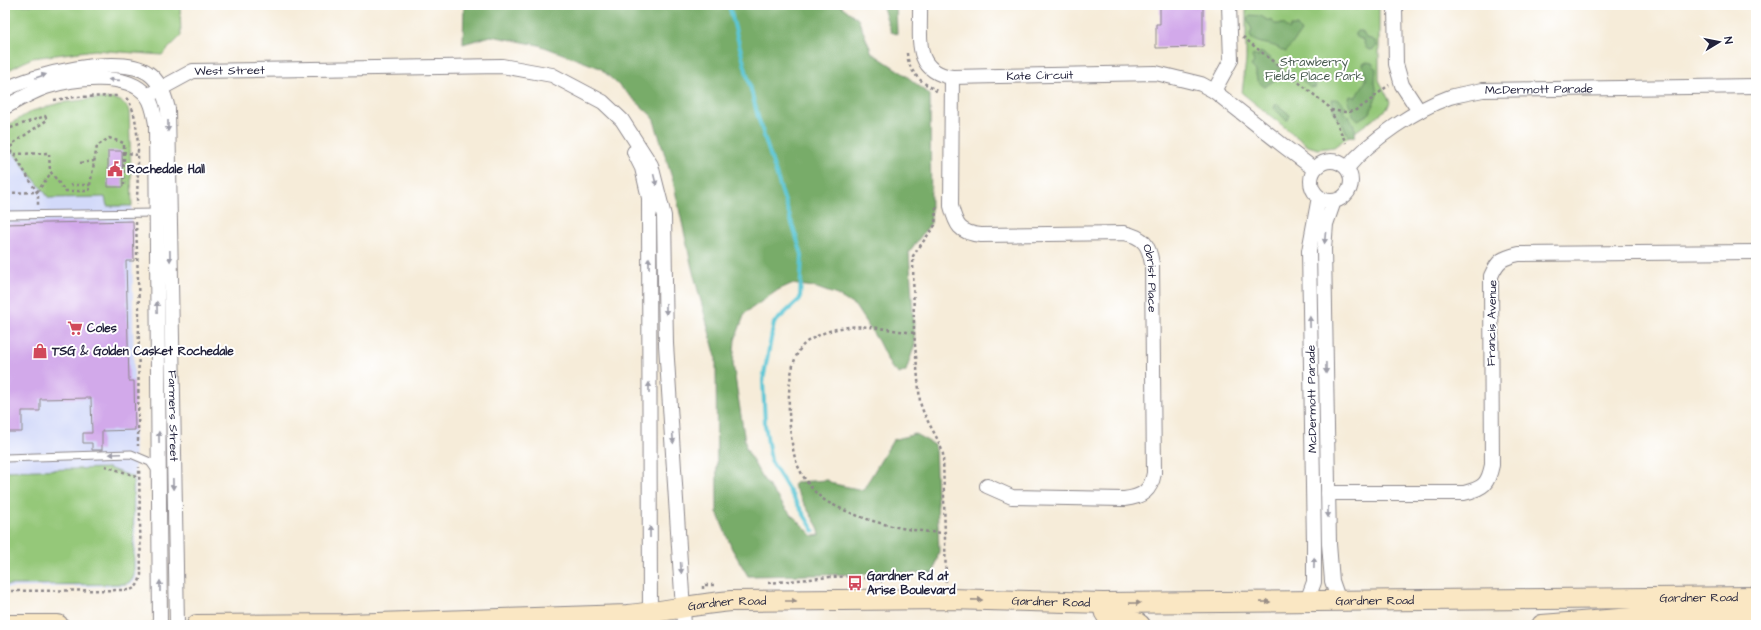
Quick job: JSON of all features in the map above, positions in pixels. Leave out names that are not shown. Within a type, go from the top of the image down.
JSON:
[{"type":"street","name":"Kate Circuit","points":[[920,5],[921,55],[925,64],[941,76],[952,77],[1156,72],[1201,84],[1214,91],[1314,169]]},
{"type":"street","points":[[1214,91],[1231,60],[1229,5]]},
{"type":"street","points":[[1396,5],[1396,64],[1402,85],[1419,111]]},
{"type":"street","points":[[5,90],[42,75],[61,70],[114,66],[128,66],[147,72],[161,88]]},
{"type":"street","name":"West Street","points":[[147,96],[193,71],[502,66],[552,75],[603,102]]},
{"type":"street","name":"Obrist Place","points":[[952,77],[951,206],[955,222],[962,230],[971,234],[1124,233],[1136,236],[1150,250],[1152,264],[1154,465],[1152,484],[1137,498],[1124,499],[1012,497],[987,486]]},
{"type":"street","points":[[5,107],[46,87],[99,79],[116,79],[134,84],[147,96]]},
{"type":"street","name":"McDermott Parade","points":[[1347,168],[1355,157],[1379,138],[1419,111],[1450,97],[1483,90],[1756,86]]},
{"type":"street","name":"Farmers Street","points":[[160,625],[159,476],[163,213],[168,110],[161,88]]},
{"type":"street","name":"Farmers Street","points":[[147,96],[152,103],[156,124],[163,213],[177,625]]},
{"type":"street","points":[[603,102],[622,120],[652,165],[664,216],[666,344],[684,617]]},
{"type":"street","points":[[603,102],[624,132],[642,168],[649,198],[650,619]]},
{"type":"street","points":[[1333,160],[1339,162],[1347,168],[1351,181],[1350,188],[1341,198],[1334,201],[1318,197],[1311,185],[1311,178],[1314,169],[1319,164],[1333,160]]},
{"type":"street","name":"McDermott Parade","points":[[1306,601],[1314,582],[1309,250],[1318,197]]},
{"type":"street","name":"McDermott Parade","points":[[1334,201],[1326,224],[1324,250],[1329,544],[1332,581],[1339,600]]},
{"type":"street","name":"Francis Avenue","points":[[1328,493],[1464,493],[1484,486],[1489,477],[1492,465],[1491,276],[1496,264],[1506,257],[1520,254],[1756,252]]},
{"type":"street","points":[[649,344],[666,344]]},
{"type":"street","name":"Gardner Road","points":[[197,625],[352,625],[650,619],[684,617],[702,604],[739,601],[950,599],[1103,603],[1756,597]]},
{"type":"street","points":[[1103,603],[1103,611],[1106,616],[1113,619],[1135,621],[1140,625]]},
{"type":"street","name":"Gardner Road","points":[[1542,625],[1658,616],[1756,615]]},
{"type":"street","points":[[5,625],[58,625]]},
{"type":"lane","points":[[5,215],[163,213]]},
{"type":"lane","points":[[5,458],[131,454],[150,462],[159,476]]},
{"type":"path","points":[[1241,36],[1311,92],[1330,110],[1346,143]]},
{"type":"path","points":[[907,47],[908,62],[911,68],[920,80],[937,92],[938,96]]},
{"type":"path","points":[[1330,110],[1348,112],[1361,108],[1377,93],[1390,85]]},
{"type":"path","points":[[50,101],[75,96],[119,96],[126,98],[134,110],[137,122],[137,204]]},
{"type":"path","points":[[5,130],[45,116],[47,120],[12,144],[11,154],[14,154],[37,192],[38,207]]},
{"type":"path","points":[[14,154],[49,153],[51,173],[65,191],[88,191],[97,146],[109,138],[124,143],[124,187]]},
{"type":"path","points":[[124,152],[137,155]]},
{"type":"path","points":[[80,163],[94,162]]},
{"type":"path","points":[[37,192],[51,173]]},
{"type":"path","points":[[71,184],[71,186],[90,185]]},
{"type":"path","points":[[7,193],[37,192]]},
{"type":"path","points":[[937,199],[935,225],[913,256],[914,333],[922,411],[940,441],[944,454],[944,533],[946,583]]},
{"type":"path","points":[[936,207],[951,206]]},
{"type":"path","points":[[136,221],[139,309],[138,446]]},
{"type":"path","points":[[914,333],[855,325],[838,328],[807,342],[796,355],[791,369],[790,426],[793,447],[802,474],[813,490],[824,500],[860,518],[921,532],[944,533]]},
{"type":"path","points":[[100,466],[108,466],[139,477]]},
{"type":"path","points":[[5,592],[116,590],[135,588],[139,584],[141,575],[139,466]]},
{"type":"shaded area","points":[[5,142],[49,198],[106,197],[107,206],[132,206],[136,579],[131,584],[123,586],[5,588]]},
{"type":"green space","points":[[5,5],[180,5],[181,36],[162,55],[95,50],[32,58],[5,72]]},
{"type":"green space","points":[[464,5],[840,5],[858,19],[872,53],[904,74],[930,95],[931,223],[909,252],[915,344],[906,371],[899,374],[891,367],[878,341],[855,306],[837,295],[814,287],[791,284],[778,290],[745,313],[735,340],[733,364],[746,448],[761,476],[787,510],[813,536],[820,535],[818,527],[793,485],[797,482],[827,480],[834,484],[863,490],[893,440],[915,434],[935,445],[939,551],[934,573],[748,576],[732,549],[717,512],[716,357],[692,268],[673,181],[653,117],[600,68],[539,45],[491,36],[463,44]]},
{"type":"green space","points":[[882,5],[896,5],[897,34],[891,32]]},
{"type":"green space","name":"Strawberry Fields Place Park","points":[[1246,5],[1379,5],[1379,80],[1390,102],[1387,109],[1334,147],[1318,149],[1308,146],[1242,93],[1246,60]]},
{"type":"green space","points":[[1250,15],[1261,16],[1275,24],[1284,24],[1289,30],[1291,26],[1297,26],[1301,32],[1286,52],[1251,38],[1250,34],[1252,30],[1247,18]]},
{"type":"green space","points":[[1362,31],[1366,38],[1372,39],[1376,42],[1377,46],[1374,49],[1370,50],[1366,48],[1363,40],[1355,36],[1355,32]]},
{"type":"green space","points":[[1260,52],[1278,65],[1280,69],[1279,77],[1265,87],[1259,82],[1256,76],[1256,71],[1251,66],[1254,62],[1252,57],[1253,55],[1258,57]]},
{"type":"green space","points":[[1367,62],[1372,63],[1376,69],[1375,82],[1377,94],[1370,113],[1358,120],[1353,115],[1348,101],[1350,96],[1356,97],[1366,80],[1363,64]]},
{"type":"green space","points":[[1304,74],[1315,83],[1316,87],[1310,88],[1301,79],[1301,75]]},
{"type":"green space","points":[[91,99],[118,100],[123,102],[129,111],[132,206],[107,206],[105,197],[49,198],[5,142],[5,127],[32,111],[60,103]]},
{"type":"green space","points":[[1333,99],[1340,101],[1344,105],[1345,109],[1343,112],[1352,122],[1355,129],[1355,136],[1348,136],[1334,112]]},
{"type":"green space","points":[[1277,104],[1290,115],[1288,120],[1274,108]]},
{"type":"green space","points":[[108,468],[133,477],[134,575],[132,580],[126,584],[5,585],[5,471]]},
{"type":"building","points":[[1160,5],[1203,5],[1203,47],[1156,48],[1156,24],[1160,24]]},
{"type":"building","name":"Rochedale Hall","points":[[108,151],[122,151],[123,187],[108,187]]},
{"type":"building","points":[[133,221],[134,261],[126,261],[129,381],[134,381],[135,430],[102,431],[102,450],[92,450],[92,443],[83,443],[83,433],[92,433],[91,398],[40,399],[40,411],[22,411],[22,432],[5,432],[5,224]]},
{"type":"waterway","points":[[729,5],[758,117],[802,255],[800,299],[774,323],[763,380],[765,425],[771,461],[814,531]]},
{"type":"place","name":"Rochedale Hall","points":[[115,169]]},
{"type":"place","name":"Coles","points":[[75,328]]},
{"type":"place","name":"TSG & Golden Casket Rochedale","points":[[40,351]]},
{"type":"place","name":"Gardner Rd at Arise Boulevard","points":[[855,583]]}]
